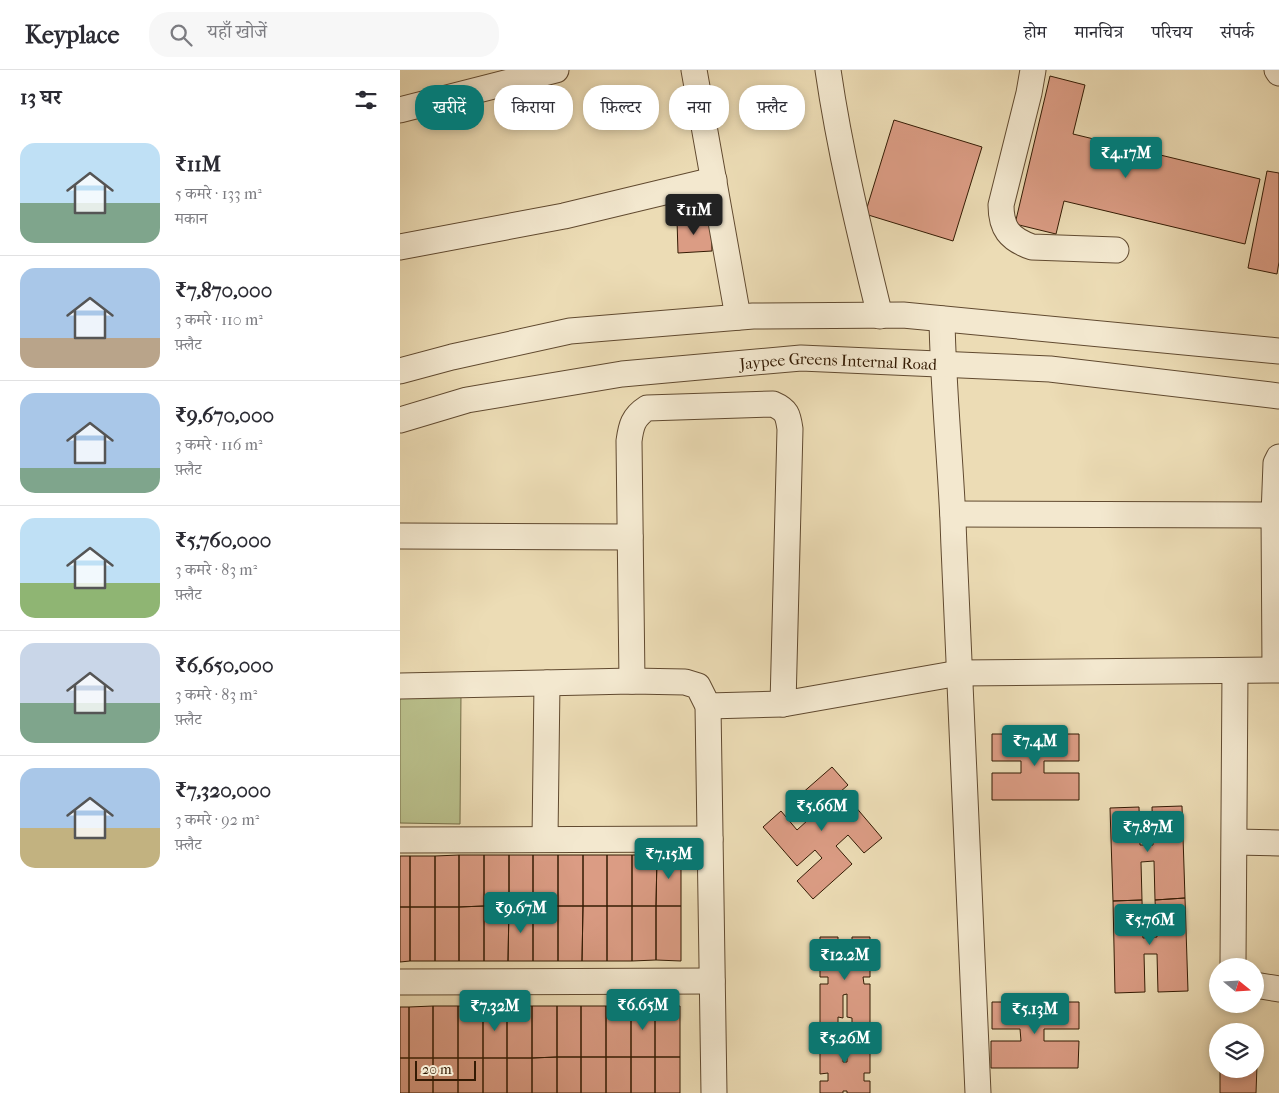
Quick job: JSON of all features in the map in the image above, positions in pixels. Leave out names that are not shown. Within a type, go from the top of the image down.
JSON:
[{"type":"street","points":[[400,110],[556,70]]},
{"type":"street","points":[[694,70],[738,317]]},
{"type":"street","points":[[828,70],[835,118],[880,316]]},
{"type":"street","points":[[1032,70],[1029,93],[1001,204],[1001,220],[1007,231],[1019,243],[1032,247],[1116,250]]},
{"type":"street","points":[[400,248],[564,216],[714,180]]},
{"type":"street","points":[[400,371],[452,357],[570,331],[738,317],[903,315],[1278,344]]},
{"type":"street","points":[[942,319],[943,365],[953,514],[966,862],[978,1093]]},
{"type":"street","name":"Jaypee Greens Internal Road","points":[[400,420],[467,400],[622,374],[801,358],[1050,369],[1279,396]]},
{"type":"street","points":[[632,682],[629,441],[631,426],[637,414],[647,408],[774,404],[783,408],[788,417],[790,429],[783,704]]},
{"type":"street","points":[[708,706],[783,704],[958,673],[1277,670],[1274,515],[1276,463],[1279,457]]},
{"type":"street","points":[[953,514],[1274,515]]},
{"type":"street","points":[[400,536],[630,537]]},
{"type":"street","points":[[1233,958],[1235,671]]},
{"type":"street","points":[[400,686],[632,682],[685,682],[698,686],[708,706],[714,1093]]},
{"type":"street","points":[[545,839],[547,683]]},
{"type":"street","points":[[400,840],[710,839]]},
{"type":"street","points":[[1234,842],[1279,843]]},
{"type":"street","points":[[400,982],[712,981]]},
{"type":"street","points":[[1264,986],[1279,989]]},
{"type":"green space","points":[[400,694],[461,694],[460,824],[400,823]]},
{"type":"building","points":[[1050,76],[1085,85],[1073,134],[1260,179],[1245,244],[1064,201],[1056,234],[1015,224]]},
{"type":"building","points":[[894,120],[982,147],[953,241],[865,214]]},
{"type":"building","points":[[1267,171],[1279,173],[1279,262],[1277,274],[1248,268]]},
{"type":"building","points":[[711,218],[712,251],[678,253],[677,220]]},
{"type":"building","points":[[992,734],[1079,734],[1079,761],[1044,761],[1044,773],[1079,773],[1079,800],[992,800],[992,773],[1021,773],[1021,761],[992,761]]},
{"type":"building","points":[[832,767],[848,785],[823,807],[830,814],[848,798],[882,838],[864,853],[848,835],[836,846],[852,864],[813,899],[797,881],[822,858],[815,850],[797,866],[763,827],[781,811],[797,830],[808,820],[792,802]]},
{"type":"building","points":[[1182,806],[1185,898],[1155,900],[1154,861],[1141,862],[1142,900],[1113,901],[1110,808],[1139,807],[1140,845],[1153,845],[1152,807]]},
{"type":"building","points":[[681,854],[681,906],[656,906],[657,855]]},
{"type":"building","points":[[459,855],[459,907],[435,907],[435,856]]},
{"type":"building","points":[[459,855],[484,855],[484,906],[459,907]]},
{"type":"building","points":[[484,855],[509,855],[509,906],[484,906]]},
{"type":"building","points":[[509,855],[533,855],[533,906],[509,906]]},
{"type":"building","points":[[533,855],[558,855],[558,906],[533,906]]},
{"type":"building","points":[[558,855],[583,855],[583,906],[558,906]]},
{"type":"building","points":[[583,855],[607,855],[607,906],[583,906]]},
{"type":"building","points":[[607,855],[632,855],[632,906],[607,906]]},
{"type":"building","points":[[632,855],[657,855],[656,906],[632,906]]},
{"type":"building","points":[[400,856],[410,856],[410,907],[400,907]]},
{"type":"building","points":[[410,856],[435,856],[435,907],[410,907]]},
{"type":"building","points":[[1185,898],[1188,991],[1158,992],[1157,954],[1144,954],[1145,992],[1115,993],[1113,901],[1142,900],[1143,938],[1157,937],[1155,900]]},
{"type":"building","points":[[484,906],[484,961],[459,961],[459,907]]},
{"type":"building","points":[[484,906],[509,906],[508,961],[484,961]]},
{"type":"building","points":[[509,906],[533,906],[533,961],[508,961]]},
{"type":"building","points":[[533,906],[558,906],[558,961],[533,961]]},
{"type":"building","points":[[558,906],[583,906],[582,961],[558,961]]},
{"type":"building","points":[[583,906],[607,906],[607,961],[582,961]]},
{"type":"building","points":[[607,906],[632,906],[632,961],[607,961]]},
{"type":"building","points":[[632,906],[656,906],[656,960],[632,961]]},
{"type":"building","points":[[656,906],[681,906],[681,961],[656,960]]},
{"type":"building","points":[[400,907],[410,907],[410,961],[400,962]]},
{"type":"building","points":[[410,907],[435,907],[435,961],[410,961]]},
{"type":"building","points":[[435,907],[459,907],[459,961],[435,961]]},
{"type":"building","points":[[820,937],[838,937],[838,943],[843,944],[843,965],[847,965],[847,944],[852,943],[852,937],[870,937],[870,977],[863,977],[864,984],[870,984],[870,1024],[852,1024],[852,1018],[847,1017],[847,994],[843,995],[843,1018],[838,1017],[838,1024],[820,1025],[820,984],[828,984],[828,977],[820,977]]},
{"type":"building","points":[[992,1002],[1079,1002],[1079,1029],[1044,1029],[1044,1041],[1079,1041],[1078,1068],[991,1068],[991,1041],[1021,1041],[1020,1029],[992,1029]]},
{"type":"building","points":[[433,1006],[458,1006],[458,1058],[433,1058]]},
{"type":"building","points":[[433,1006],[433,1058],[409,1058],[409,1007]]},
{"type":"building","points":[[458,1006],[483,1007],[483,1058],[458,1058]]},
{"type":"building","points":[[507,1006],[532,1006],[532,1058],[507,1058]]},
{"type":"building","points":[[507,1006],[507,1058],[483,1058],[483,1007]]},
{"type":"building","points":[[532,1006],[557,1006],[557,1057],[532,1058]]},
{"type":"building","points":[[557,1006],[581,1006],[581,1057],[557,1057]]},
{"type":"building","points":[[581,1006],[606,1006],[606,1057],[581,1057]]},
{"type":"building","points":[[606,1006],[631,1006],[631,1057],[606,1057]]},
{"type":"building","points":[[631,1006],[655,1006],[655,1057],[631,1057]]},
{"type":"building","points":[[655,1006],[680,1006],[680,1057],[655,1057]]},
{"type":"building","points":[[400,1007],[409,1007],[409,1058],[400,1058]]},
{"type":"building","points":[[820,1033],[838,1033],[838,1040],[843,1040],[843,1062],[847,1062],[847,1040],[852,1040],[852,1033],[870,1033],[870,1073],[864,1073],[864,1081],[870,1081],[870,1093],[847,1093],[847,1091],[843,1091],[843,1093],[820,1093],[820,1081],[828,1081],[828,1073],[820,1074]]},
{"type":"building","points":[[557,1057],[557,1093],[532,1093],[532,1058]]},
{"type":"building","points":[[557,1057],[581,1057],[581,1093],[557,1093]]},
{"type":"building","points":[[581,1057],[606,1057],[606,1093],[581,1093]]},
{"type":"building","points":[[606,1057],[631,1057],[631,1093],[606,1093]]},
{"type":"building","points":[[631,1057],[655,1057],[655,1093],[631,1093]]},
{"type":"building","points":[[655,1057],[680,1057],[680,1093],[655,1093]]},
{"type":"building","points":[[400,1058],[409,1058],[409,1093],[400,1093]]},
{"type":"building","points":[[409,1058],[433,1058],[433,1093],[409,1093]]},
{"type":"building","points":[[433,1058],[458,1058],[458,1093],[433,1093]]},
{"type":"building","points":[[458,1058],[483,1058],[483,1093],[458,1093]]},
{"type":"building","points":[[483,1058],[507,1058],[507,1093],[483,1093]]},
{"type":"building","points":[[507,1058],[532,1058],[532,1093],[507,1093]]},
{"type":"building","points":[[1220,1078],[1257,1078],[1256,1093],[1220,1093]]}]
